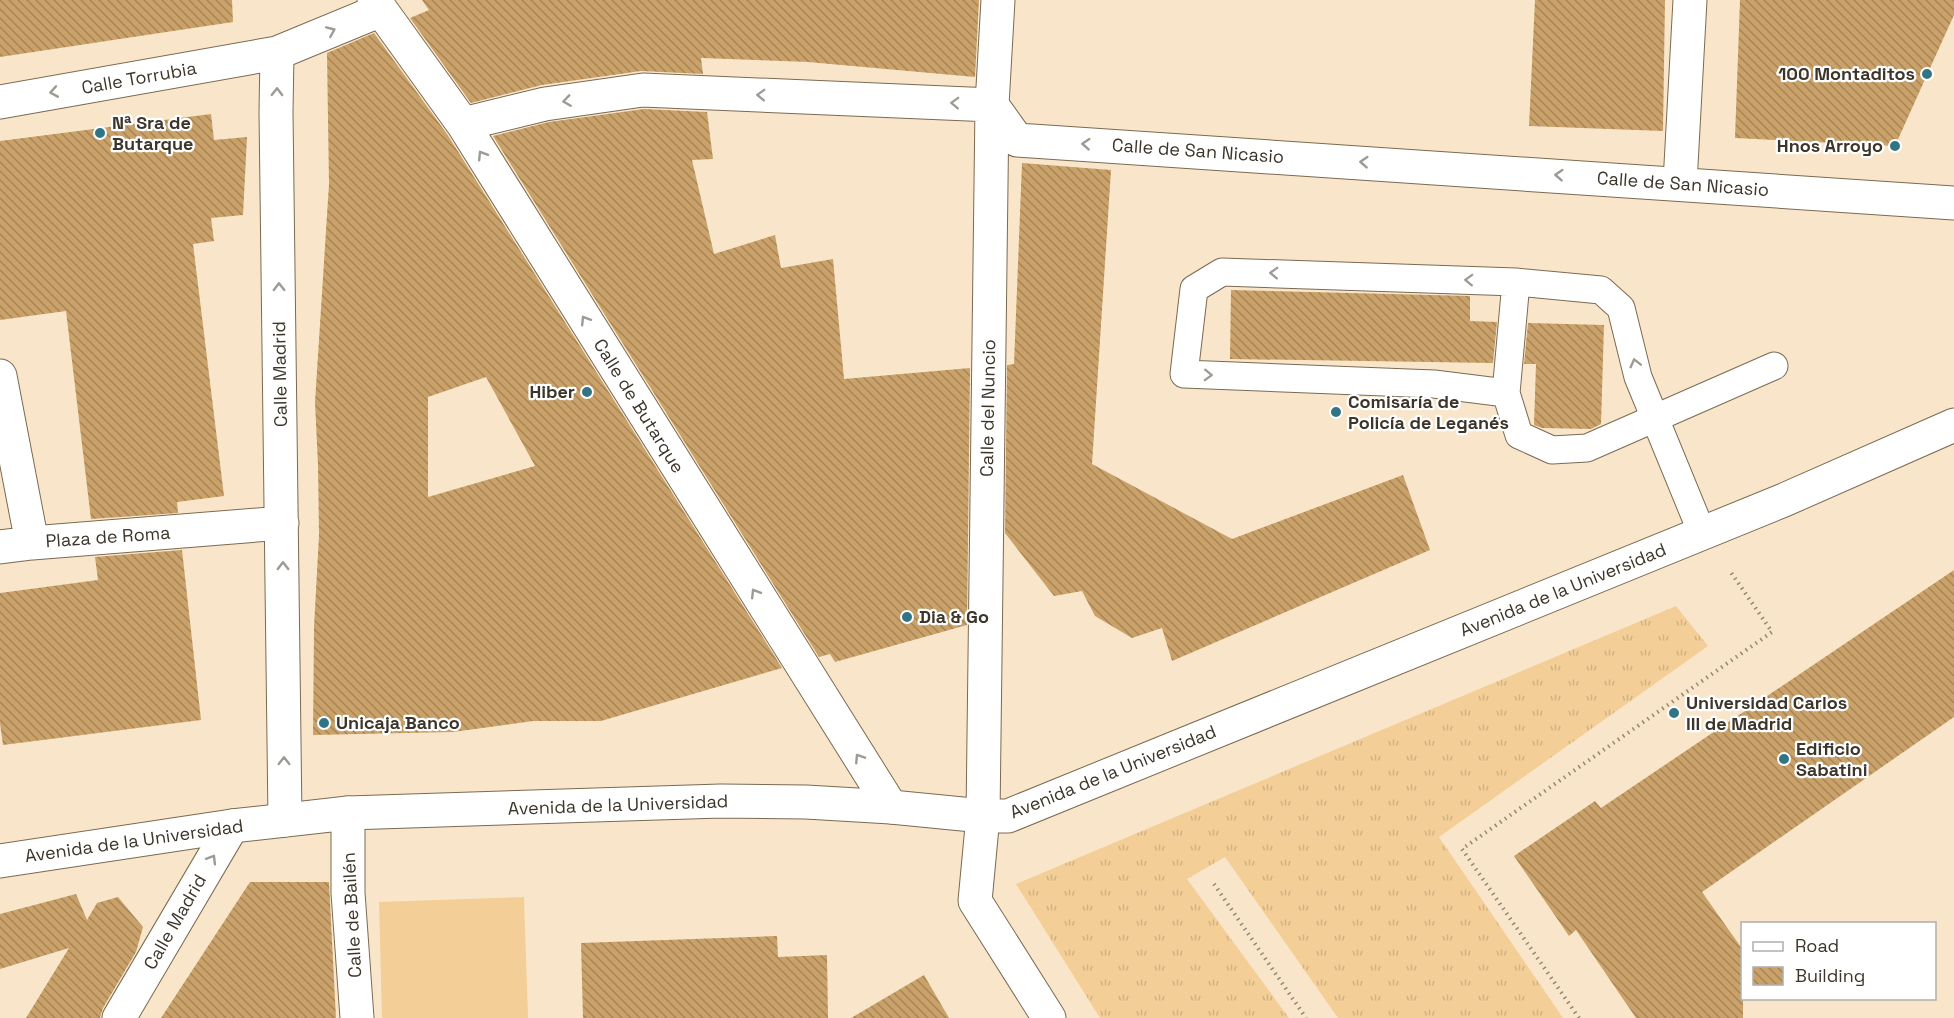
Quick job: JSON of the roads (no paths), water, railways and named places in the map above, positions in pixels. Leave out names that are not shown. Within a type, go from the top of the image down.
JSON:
[{"type":"street","name":"Calle del Nuncio","points":[[998,0],[992,105],[983,816],[975,901],[1049,1018]]},
{"type":"street","points":[[1680,183],[1690,0]]},
{"type":"street","points":[[278,54],[377,5]]},
{"type":"street","name":"Calle de Butarque","points":[[377,5],[463,124],[891,807]]},
{"type":"street","name":"Calle Torrubia","points":[[0,102],[278,54]]},
{"type":"street","name":"Calle Madrid","points":[[278,54],[276,112],[285,820]]},
{"type":"street","points":[[463,124],[545,104],[643,90],[992,105]]},
{"type":"street","name":"Calle de San Nicasio","points":[[992,105],[1017,140],[1954,203]]},
{"type":"street","name":"Plaza de Roma","points":[[0,376],[32,543],[282,524]]},
{"type":"street","name":"Avenida de la Universidad","points":[[0,861],[232,826],[348,813],[721,801],[806,802],[1008,816],[1701,533],[1954,425]]},
{"type":"street","points":[[0,547],[32,543]]},
{"type":"street","name":"Calle de Bailén","points":[[348,813],[348,893],[357,1018]]},
{"type":"street","name":"Calle Madrid","points":[[119,1018],[232,826]]},
{"type":"lane","points":[[1506,393],[1434,384],[1184,374],[1194,289],[1222,272],[1516,282],[1601,290],[1621,308],[1638,376],[1701,533]]},
{"type":"lane","points":[[1516,282],[1506,393],[1519,435],[1552,450],[1587,448],[1774,366]]},
{"type":"place","name":"100 Montaditos","points":[[1927,74]]},
{"type":"place","name":"Nª Sra de Butarque","points":[[100,133]]},
{"type":"place","name":"Hnos Arroyo","points":[[1895,146]]},
{"type":"place","name":"Hiber","points":[[587,392]]},
{"type":"place","name":"Comisaría de Policía de Leganés","points":[[1336,412]]},
{"type":"place","name":"Dia & Go","points":[[907,617]]},
{"type":"place","name":"Universidad Carlos III de Madrid","points":[[1674,713]]},
{"type":"place","name":"Unicaja Banco","points":[[324,723]]},
{"type":"place","name":"Edificio Sabatini","points":[[1784,759]]}]
